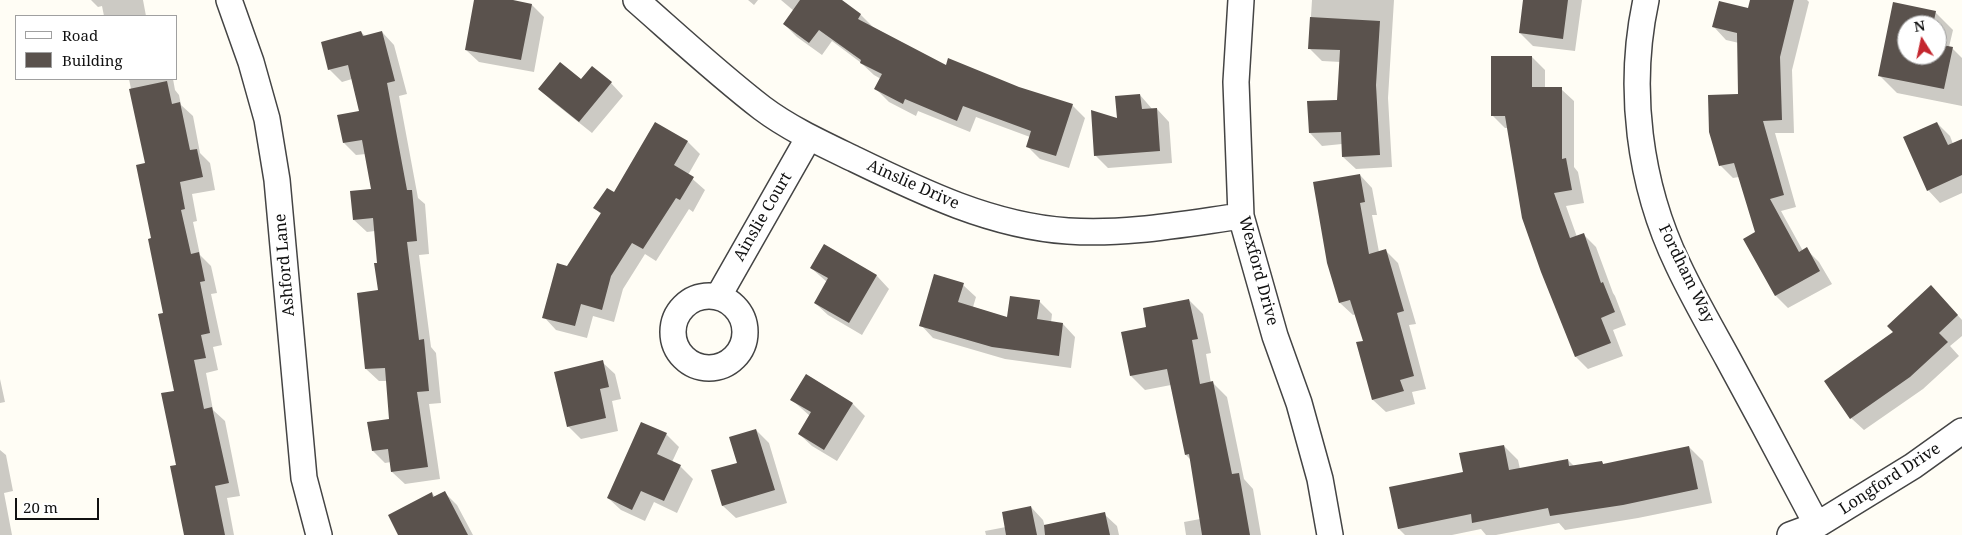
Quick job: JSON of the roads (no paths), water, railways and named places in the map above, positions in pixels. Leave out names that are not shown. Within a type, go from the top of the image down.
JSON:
[{"type":"street","name":"Ainslie Drive","points":[[636,0],[763,109],[809,137],[894,179],[948,202],[1028,226],[1067,231],[1113,233],[1241,216]]},
{"type":"street","name":"Wexford Drive","points":[[1241,0],[1236,82],[1241,216],[1276,336],[1299,403],[1320,479],[1330,535]]},
{"type":"street","name":"Fordham Way","points":[[1646,0],[1639,43],[1638,115],[1645,165],[1658,216],[1678,265],[1817,525]]},
{"type":"street","name":"Ashford Lane","points":[[232,1],[262,100],[277,180],[304,478],[319,535]]},
{"type":"street","name":"Ainslie Court","points":[[718,297],[809,137]]},
{"type":"street","name":"Longford Drive","points":[[1817,525],[1914,466],[1962,431]]},
{"type":"street","points":[[1790,535],[1817,525]]}]
